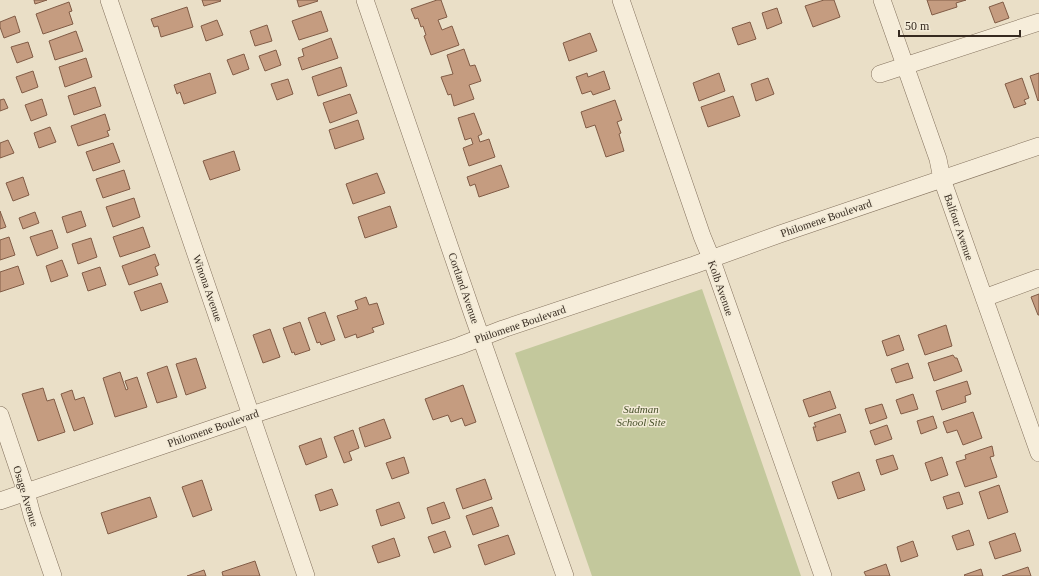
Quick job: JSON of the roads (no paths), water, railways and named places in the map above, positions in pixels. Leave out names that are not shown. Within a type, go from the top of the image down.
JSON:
[{"type":"street","name":"Winona Avenue","points":[[109,0],[306,576]]},
{"type":"street","name":"Cortland Avenue","points":[[365,0],[470,307],[565,576]]},
{"type":"street","name":"Kolb Avenue","points":[[621,0],[700,229],[823,576]]},
{"type":"street","name":"Balfour Avenue","points":[[882,0],[938,159],[942,179],[1039,453]]},
{"type":"street","points":[[880,74],[1039,22]]},
{"type":"street","name":"Philomene Boulevard","points":[[0,501],[444,351],[503,329],[1039,146]]},
{"type":"street","points":[[984,298],[1039,278]]},
{"type":"street","name":"Osage Avenue","points":[[0,415],[53,576]]},
{"type":"park label","name":"Sudman School Site","points":[[641,415]]}]
